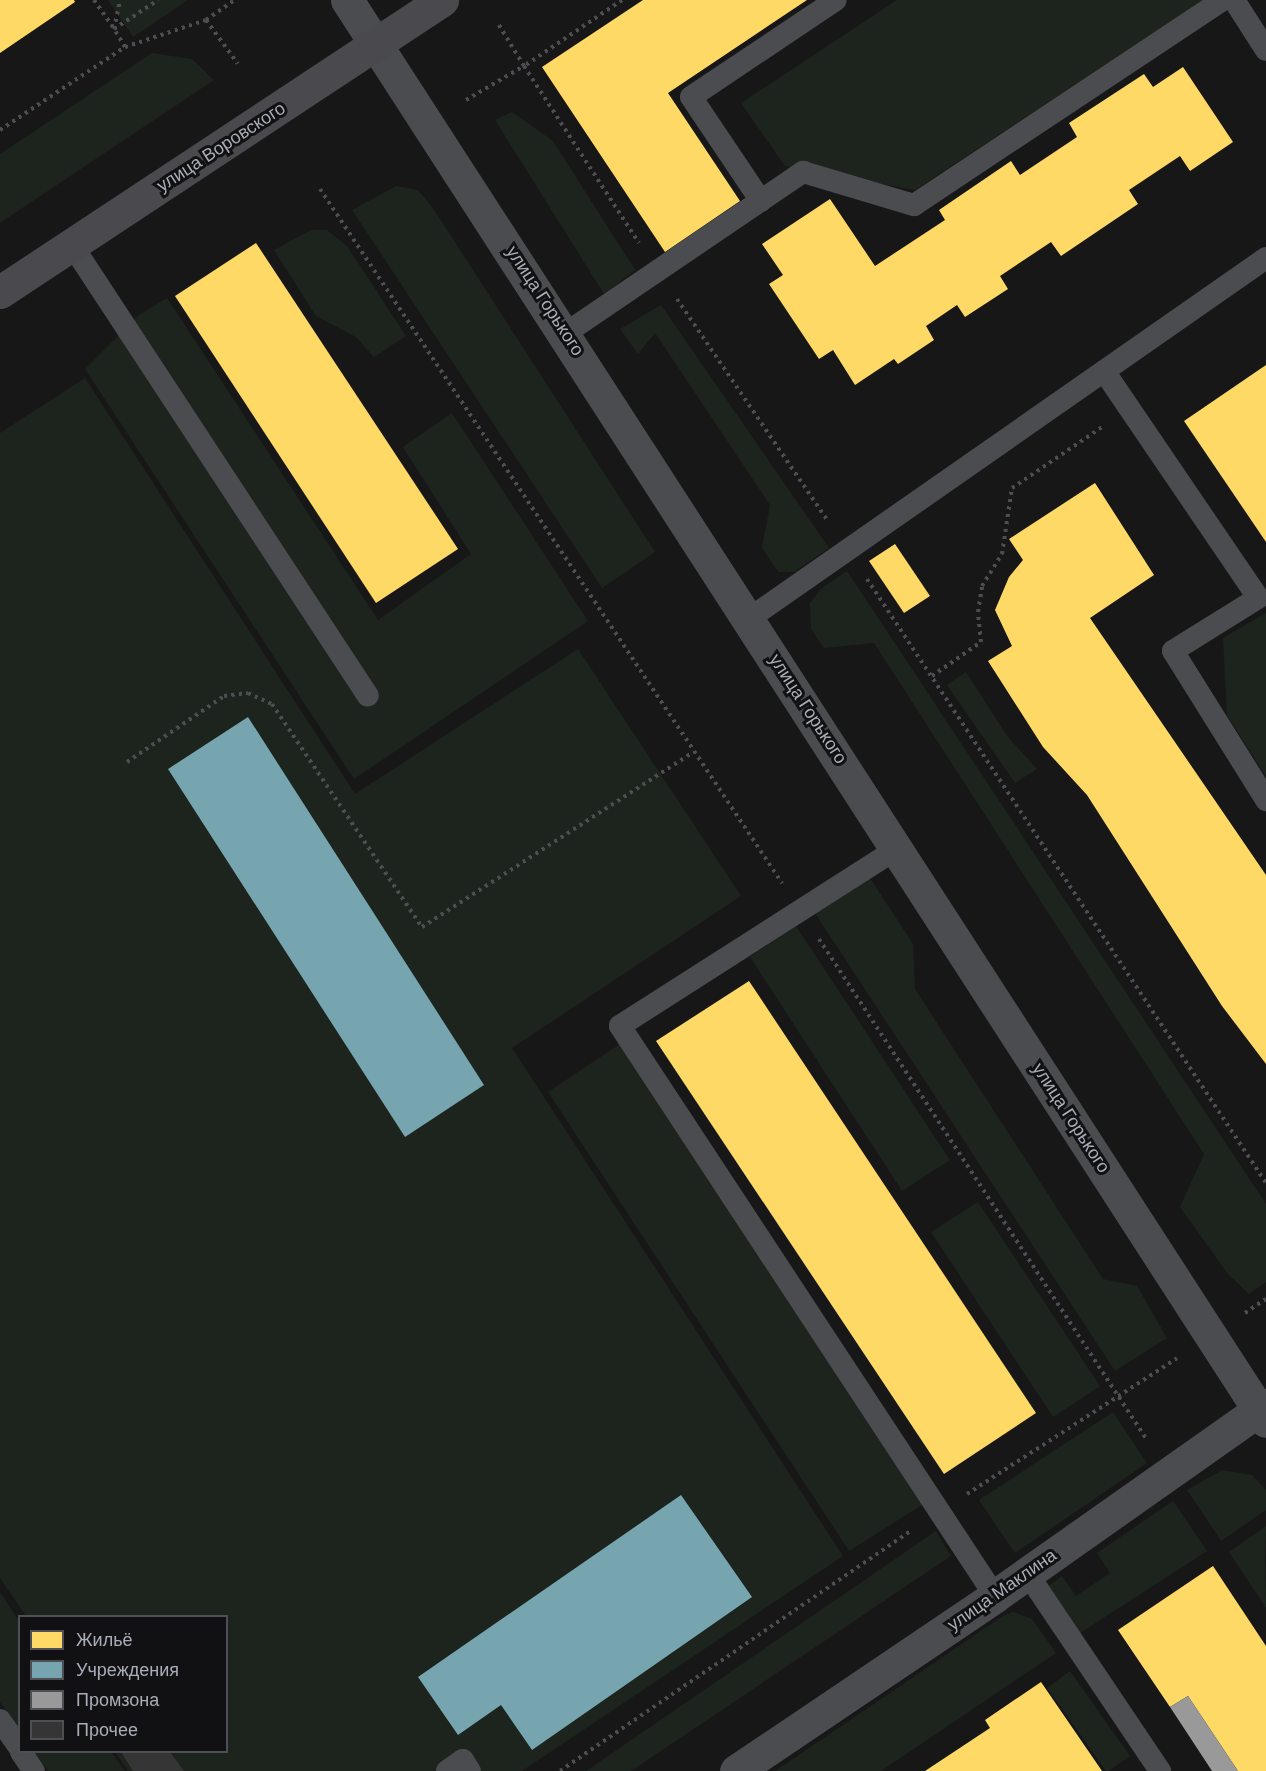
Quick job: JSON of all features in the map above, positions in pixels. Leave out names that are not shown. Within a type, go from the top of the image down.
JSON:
[{"type":"main road","name":"улица Воровского","points":[[0,292],[442,0]]},
{"type":"street","name":"улица Горького","points":[[348,0],[1264,1412]]},
{"type":"street","name":"улица Маклина","points":[[736,1771],[1264,1412]]},
{"type":"lane","points":[[760,201],[691,97],[836,0]]},
{"type":"lane","points":[[566,333],[803,172],[914,205],[1222,0]]},
{"type":"lane","points":[[1234,0],[1266,50]]},
{"type":"lane","points":[[72,245],[368,696]]},
{"type":"lane","points":[[750,618],[1266,258]]},
{"type":"lane","points":[[1104,370],[1262,599],[1173,651],[1266,800]]},
{"type":"lane","points":[[898,848],[620,1026],[941,1510],[995,1596]]},
{"type":"lane","points":[[1027,1573],[1160,1771]]},
{"type":"lane","points":[[0,1720],[18,1747]]},
{"type":"lane","points":[[22,1753],[34,1771]]},
{"type":"lane","points":[[447,1771],[463,1760],[470,1771]]},
{"type":"path","points":[[94,0],[125,47]]},
{"type":"path","points":[[114,29],[120,0]]},
{"type":"path","points":[[114,29],[158,0]]},
{"type":"path","points":[[0,130],[125,47],[206,20],[235,0]]},
{"type":"path","points":[[206,20],[238,64]]},
{"type":"path","points":[[466,100],[524,66],[497,22]]},
{"type":"path","points":[[320,189],[800,911],[1150,1445]]},
{"type":"path","points":[[932,676],[981,642],[982,586],[1002,554],[1012,488],[1129,408]]},
{"type":"path","points":[[127,762],[224,696],[248,693],[272,704],[422,927],[694,752]]},
{"type":"path","points":[[1245,1313],[1266,1299]]},
{"type":"path","points":[[560,1771],[941,1510],[1178,1357]]},
{"type":"shaded area","points":[[108,0],[188,0],[133,37]]},
{"type":"shaded area","points":[[897,0],[1204,0],[915,190],[785,166],[741,103]]},
{"type":"shaded area","points":[[152,53],[192,59],[214,80],[0,223],[0,154]]},
{"type":"shaded area","points":[[512,112],[553,141],[635,270],[604,294],[495,120]]},
{"type":"shaded area","points":[[396,186],[418,190],[433,208],[655,552],[602,588],[352,210]]},
{"type":"shaded area","points":[[311,230],[327,230],[347,246],[406,336],[374,357],[356,337],[316,316],[274,250]]},
{"type":"shaded area","points":[[167,298],[378,620],[471,554],[403,447],[452,413],[588,621],[354,779],[85,369],[139,315]]},
{"type":"shaded area","points":[[661,305],[829,548],[794,572],[778,572],[762,548],[770,505],[655,333],[638,354],[620,329]]},
{"type":"shaded area","points":[[85,378],[355,794],[578,649],[741,896],[512,1048],[843,1556],[522,1771],[128,1771],[116,1753],[228,1753],[228,1615],[25,1615],[0,1578],[0,433]]},
{"type":"shaded area","points":[[847,571],[1266,1204],[1266,1282],[1249,1294],[1228,1274],[1180,1207],[1204,1154],[874,643],[824,648],[811,629],[810,603],[822,588]]},
{"type":"shaded area","points":[[1266,613],[1266,777],[1227,715],[1223,638]]},
{"type":"shaded area","points":[[966,672],[1007,736],[1037,769],[1015,783],[947,685]]},
{"type":"shaded area","points":[[870,878],[913,944],[915,989],[1103,1279],[1137,1286],[1167,1338],[1115,1371],[815,913]]},
{"type":"shaded area","points":[[796,926],[950,1160],[902,1191],[750,957]]},
{"type":"shaded area","points":[[620,1044],[925,1503],[849,1551],[548,1092]]},
{"type":"shaded area","points":[[978,1202],[1100,1386],[1053,1417],[931,1232]]},
{"type":"shaded area","points":[[1113,1412],[1147,1463],[1015,1553],[979,1500]]},
{"type":"shaded area","points":[[1222,1470],[1252,1475],[1266,1490],[1266,1510],[1221,1541],[1187,1490]]},
{"type":"shaded area","points":[[1173,1501],[1207,1551],[1080,1633],[1045,1588],[1062,1576],[1076,1596],[1110,1573],[1097,1553]]},
{"type":"shaded area","points":[[1266,1526],[1265,1560],[1266,1608],[1229,1552]]},
{"type":"shaded area","points":[[936,1531],[951,1556],[631,1771],[586,1771]]},
{"type":"shaded area","points":[[0,1592],[18,1619],[18,1729],[0,1702]]},
{"type":"shaded area","points":[[1013,1612],[1032,1619],[1056,1653],[881,1771],[775,1771],[1003,1616]]},
{"type":"shaded area","points":[[1070,1671],[1130,1756],[1109,1771],[1106,1771],[1047,1688]]},
{"type":"shaded area","points":[[35,1753],[112,1753],[125,1771],[48,1771]]},
{"type":"building: Жильё","points":[[0,0],[74,0],[75,2],[0,53]]},
{"type":"building: Жильё","points":[[643,0],[807,0],[668,93],[740,201],[665,252],[542,67]]},
{"type":"building: Жильё","points":[[1183,67],[1233,142],[1190,171],[1180,156],[1129,190],[1138,204],[1061,256],[1051,242],[1000,276],[1008,289],[965,317],[957,305],[926,326],[934,340],[898,364],[894,359],[855,385],[833,350],[819,359],[769,284],[783,275],[762,244],[830,199],[875,266],[945,220],[939,210],[1011,161],[1020,175],[1077,137],[1069,123],[1144,74],[1153,87]]},
{"type":"building: Жильё","points":[[256,243],[458,549],[376,603],[175,296]]},
{"type":"building: Жильё","points":[[1266,365],[1266,542],[1184,421]]},
{"type":"building: Жильё","points":[[1095,483],[1154,575],[1090,618],[1266,875],[1266,1064],[1222,1006],[1087,795],[1043,747],[988,661],[1012,646],[995,610],[1009,577],[1023,560],[1009,539]]},
{"type":"building: Жильё","points":[[895,544],[930,596],[904,613],[869,561]]},
{"type":"building: Жильё","points":[[749,981],[1036,1413],[944,1474],[656,1041]]},
{"type":"building: Жильё","points":[[1213,1566],[1266,1646],[1266,1771],[1238,1771],[1188,1696],[1170,1707],[1118,1630]]},
{"type":"building: Жильё","points":[[1041,1682],[1102,1771],[925,1771],[990,1728],[985,1720]]},
{"type":"building: Учреждения","points":[[248,717],[484,1085],[405,1137],[168,769]]},
{"type":"building: Учреждения","points":[[681,1495],[752,1597],[532,1750],[501,1705],[458,1735],[418,1677]]},
{"type":"building: Промзона","points":[[1188,1696],[1238,1771],[1212,1771],[1170,1707]]},
{"type":"building: Прочее","points":[[122,1753],[171,1753],[184,1771],[133,1771]]}]
